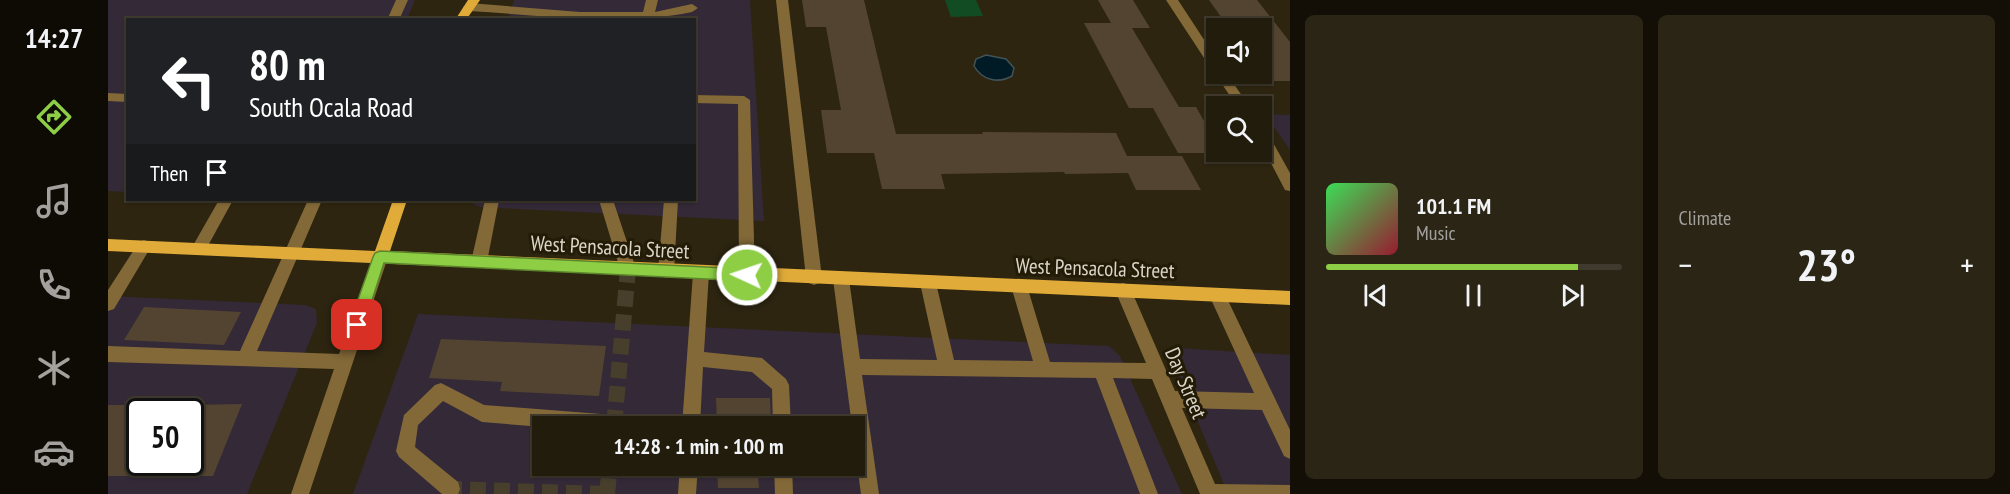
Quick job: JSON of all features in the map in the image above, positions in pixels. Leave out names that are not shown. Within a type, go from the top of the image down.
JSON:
[{"type":"main road","points":[[458,0],[460,18]]},
{"type":"main road","points":[[461,18],[472,3]]},
{"type":"main road","points":[[380,257],[400,201]]},
{"type":"main road","name":"West Pensacola Street","points":[[108,245],[1290,298]]},
{"type":"street","points":[[394,18],[402,0]]},
{"type":"street","points":[[648,16],[652,0]]},
{"type":"street","points":[[782,0],[814,278]]},
{"type":"street","points":[[1172,0],[1206,52]]},
{"type":"street","points":[[472,3],[542,5],[564,15],[648,16],[691,9]]},
{"type":"street","points":[[108,97],[126,98]]},
{"type":"street","points":[[696,99],[744,100],[747,275]]},
{"type":"street","points":[[1272,150],[1290,186]]},
{"type":"street","points":[[199,249],[225,201]]},
{"type":"street","points":[[245,359],[315,201]]},
{"type":"street","points":[[479,262],[492,201]]},
{"type":"street","points":[[606,201],[627,269]]},
{"type":"street","points":[[666,271],[671,201]]},
{"type":"street","points":[[108,304],[144,246]]},
{"type":"street","points":[[300,494],[380,257]]},
{"type":"street","points":[[692,416],[701,273]]},
{"type":"street","points":[[841,279],[870,494]]},
{"type":"street","points":[[928,283],[947,368]]},
{"type":"street","points":[[1019,286],[1044,369]]},
{"type":"street","name":"Day Street","points":[[1122,290],[1210,493]]},
{"type":"street","points":[[1217,295],[1290,450]]},
{"type":"street","points":[[108,354],[345,362]]},
{"type":"street","points":[[695,359],[756,364],[780,385],[782,416]]},
{"type":"street","points":[[853,367],[1156,371]]},
{"type":"street","points":[[1101,370],[1149,494]]},
{"type":"street","points":[[451,489],[405,451],[410,421],[441,391],[482,413],[532,417]]},
{"type":"street","points":[[1168,399],[1267,402]]},
{"type":"street","points":[[687,494],[688,476]]},
{"type":"street","points":[[783,476],[784,494]]},
{"type":"street","points":[[1210,493],[1290,494]]},
{"type":"shaded area","points":[[108,0],[415,0],[407,18],[126,18],[126,192],[108,191]]},
{"type":"shaded area","points":[[514,0],[750,0],[764,221],[480,207],[469,202],[696,201],[696,18],[508,18]]},
{"type":"shaded area","points":[[1272,114],[1290,115],[1290,150],[1272,124]]},
{"type":"shaded area","points":[[108,296],[305,305],[316,309],[317,323],[247,494],[108,494]]},
{"type":"shaded area","points":[[418,314],[1109,346],[1120,356],[1182,494],[353,494]]},
{"type":"shaded area","points":[[1177,348],[1290,355],[1290,494],[1228,494],[1175,367]]},
{"type":"green space","points":[[945,0],[976,0],[983,16],[951,17]]},
{"type":"water","points":[[986,55],[1006,59],[1014,68],[1012,76],[996,80],[981,75],[974,66],[976,59]]},
{"type":"building","points":[[802,0],[864,0],[896,134],[1116,133],[1127,156],[1182,156],[1201,190],[1136,190],[1128,173],[1065,174],[1064,172],[941,174],[945,189],[882,189],[874,153],[827,153],[821,110],[841,110],[826,27],[806,27]]},
{"type":"building","points":[[1098,0],[1133,0],[1150,28],[1132,28],[1179,107],[1196,107],[1206,124],[1206,153],[1178,153],[1153,108],[1129,108],[1084,23],[1111,23]]},
{"type":"building","points":[[1209,0],[1257,0],[1271,18],[1222,18]]},
{"type":"building","points":[[1272,19],[1290,42],[1290,81],[1272,81]]},
{"type":"building","points":[[144,307],[241,312],[224,345],[124,340]]},
{"type":"building","points":[[441,339],[606,346],[599,396],[500,391],[502,382],[429,378]]},
{"type":"building","points":[[716,398],[770,398],[771,416],[717,416]]},
{"type":"building","points":[[242,404],[213,476],[204,476],[204,405]]},
{"type":"building","points":[[108,405],[126,405],[126,476],[108,476]]},
{"type":"building","points":[[717,476],[758,476],[759,488],[718,488]]},
{"type":"tunnel","points":[[615,416],[628,269]]},
{"type":"tunnel","points":[[607,494],[609,476]]},
{"type":"tunnel","points":[[450,494],[451,489],[606,494]]},
{"type":"route","points":[[357,325],[380,257],[747,275]]}]
